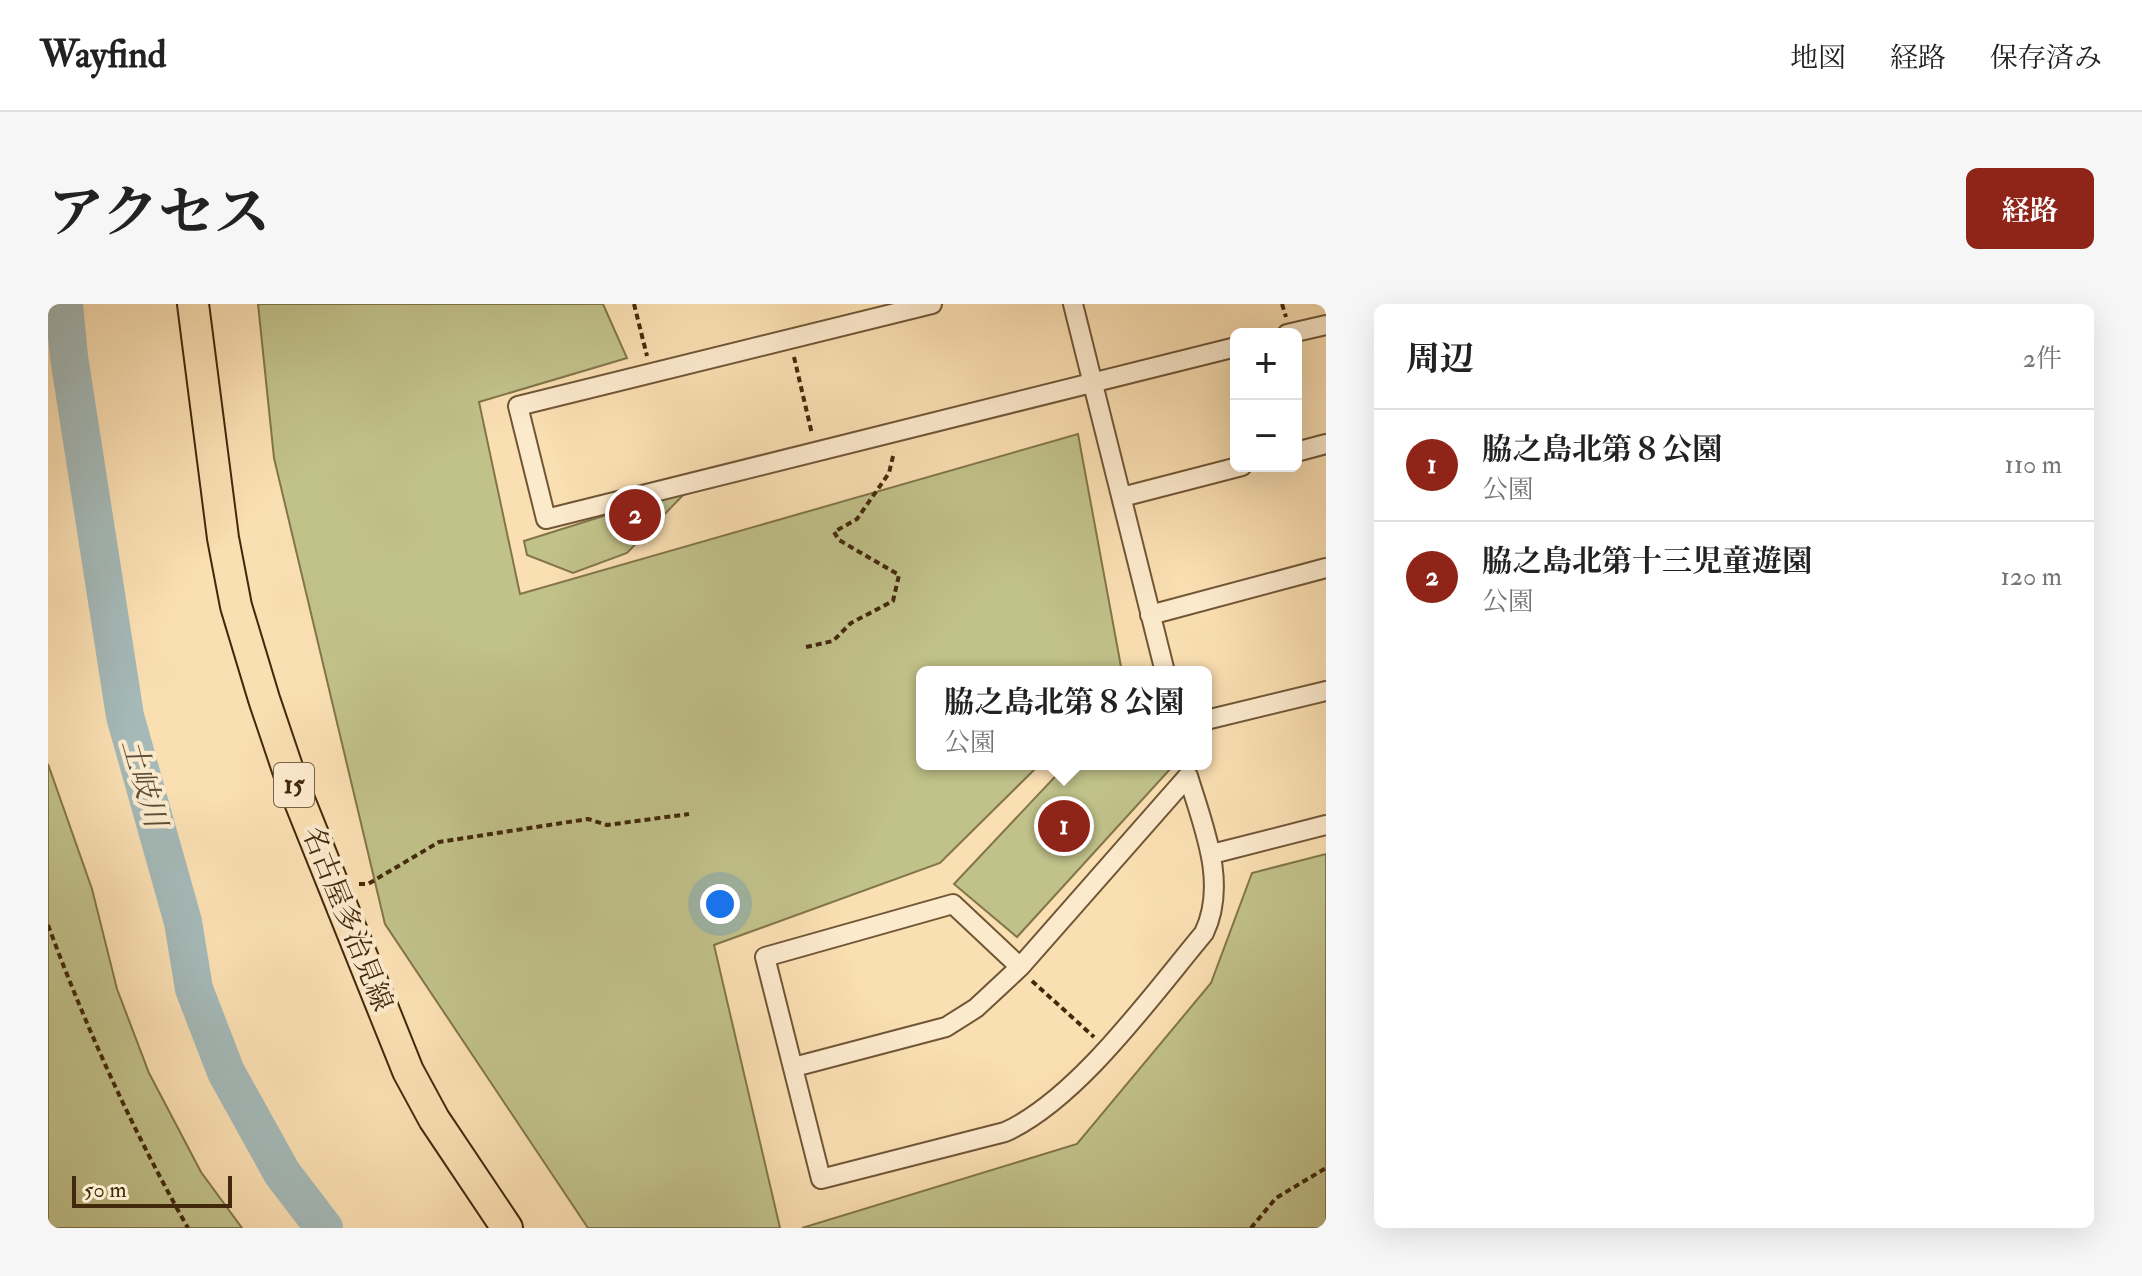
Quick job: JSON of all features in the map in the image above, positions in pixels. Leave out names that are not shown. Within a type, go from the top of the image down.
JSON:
[{"type":"main road","name":"名古屋多治見線","points":[[193,304],[223,538],[236,606],[292,782],[408,1071],[434,1119],[507,1228]]},
{"type":"street","points":[[932,304],[518,406],[546,519],[1230,348]]},
{"type":"street","points":[[1073,304],[1163,666]]},
{"type":"street","points":[[1302,331],[1326,325]]},
{"type":"street","points":[[1302,450],[1326,444]]},
{"type":"street","points":[[1122,497],[1230,469]]},
{"type":"street","points":[[1150,615],[1326,568]]},
{"type":"street","points":[[1212,719],[1326,691]]},
{"type":"street","points":[[1020,967],[953,904],[765,957],[821,1179],[1005,1132],[1029,1121],[1050,1105],[1106,1048],[1204,933],[1213,914],[1212,854],[1187,770]]},
{"type":"street","points":[[794,1067],[946,1027],[976,1008],[1020,967],[1187,770]]},
{"type":"street","points":[[1212,854],[1326,825]]},
{"type":"path","points":[[634,304],[651,374]]},
{"type":"path","points":[[790,339],[816,452]]},
{"type":"path","points":[[806,647],[833,641],[851,623],[893,601],[899,575],[839,540],[834,532],[857,519],[889,473],[895,449],[892,434]]},
{"type":"path","points":[[333,883],[368,884],[439,842],[479,834],[588,819],[607,825],[689,814]]},
{"type":"path","points":[[48,925],[71,988],[120,1098],[188,1228]]},
{"type":"path","points":[[1020,967],[1032,982],[1106,1048]]},
{"type":"path","points":[[1251,1228],[1276,1198],[1326,1168]]},
{"type":"green space","points":[[258,304],[603,304],[627,358],[479,402],[520,594],[1078,434],[1121,666],[916,666],[916,770],[1034,770],[940,863],[714,945],[780,1228],[588,1228],[385,924],[274,458]]},
{"type":"green space","points":[[689,489],[627,553],[573,573],[527,555],[524,541]]},
{"type":"green space","points":[[48,764],[92,889],[117,989],[149,1073],[201,1172],[242,1228],[48,1228]]},
{"type":"green space","points":[[1061,770],[1169,770],[1017,937],[954,884]]},
{"type":"green space","points":[[1326,854],[1326,1228],[802,1228],[1077,1144],[1211,983],[1252,873]]},
{"type":"waterway","name":"土岐川","points":[[64,304],[69,357],[125,716],[183,922],[194,989],[226,1072],[282,1173],[324,1228]]},
{"type":"place","name":"脇之島北第十三児童遊園","points":[[635,515]]},
{"type":"place","name":"脇之島北第８公園","points":[[1064,826]]}]
